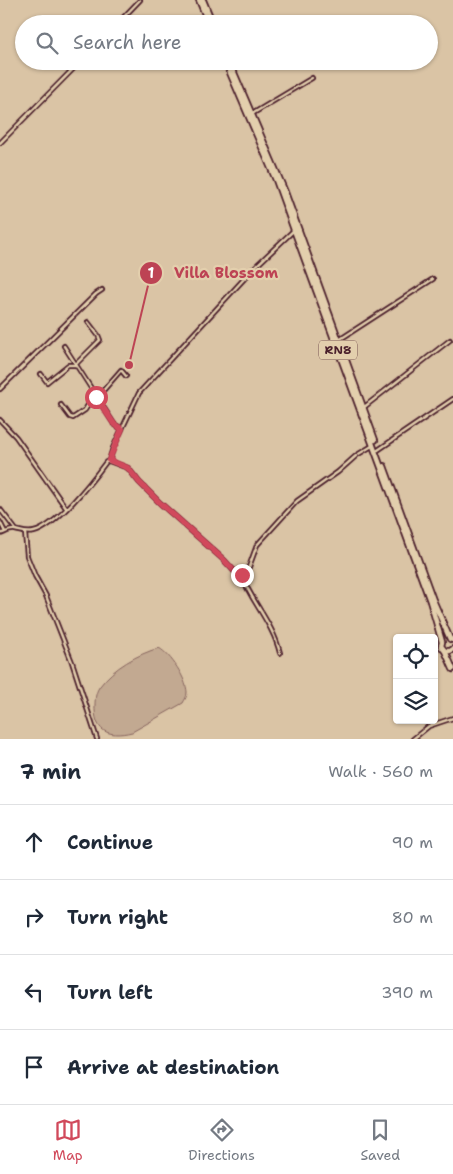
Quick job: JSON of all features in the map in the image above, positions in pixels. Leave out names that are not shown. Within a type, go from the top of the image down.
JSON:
[{"type":"highway","points":[[199,0],[205,15]]},
{"type":"highway","points":[[203,0],[209,15]]},
{"type":"highway","name":"RN8","points":[[229,70],[276,180],[430,601],[442,642],[441,646],[453,669]]},
{"type":"highway","name":"RN8","points":[[233,70],[285,192],[433,600],[451,640]]},
{"type":"highway","name":"RN8","points":[[442,642],[444,639],[451,640]]},
{"type":"highway","points":[[445,651],[453,649]]},
{"type":"street","points":[[126,15],[140,0]]},
{"type":"street","points":[[0,143],[72,70]]},
{"type":"street","points":[[252,114],[312,78]]},
{"type":"street","points":[[0,538],[3,533],[16,530],[32,533],[59,517],[109,460],[136,398],[151,378],[255,267],[294,230]]},
{"type":"street","points":[[339,340],[433,280]]},
{"type":"street","points":[[0,388],[102,290]]},
{"type":"street","points":[[41,374],[47,382],[68,365],[75,365],[100,340],[98,334],[88,322]]},
{"type":"street","points":[[363,408],[450,340]]},
{"type":"street","points":[[64,346],[114,424],[122,429]]},
{"type":"street","points":[[61,405],[70,417],[73,418],[85,410],[88,404],[121,370],[126,376]]},
{"type":"street","points":[[378,450],[453,399]]},
{"type":"street","points":[[0,420],[16,437],[66,508]]},
{"type":"street","points":[[242,575],[249,568],[257,544],[297,501],[338,472],[357,455],[374,446]]},
{"type":"street","points":[[109,460],[128,468],[160,503],[236,573],[242,575],[248,590],[266,617],[280,653]]},
{"type":"street","points":[[0,509],[16,530]]},
{"type":"street","points":[[0,522],[3,533]]},
{"type":"street","points":[[25,532],[27,556],[46,596],[72,662],[97,739]]},
{"type":"street","points":[[414,739],[429,726],[453,718]]},
{"type":"shaded area","points":[[159,648],[173,661],[184,680],[187,692],[183,703],[132,732],[116,734],[104,730],[97,721],[95,705],[97,692],[105,679],[127,662]]},
{"type":"place","name":"Villa Blossom","points":[[129,365]]},
{"type":"route","points":[[96,397],[114,424],[122,429],[109,460],[126,466],[160,503],[236,573],[242,575]]}]
